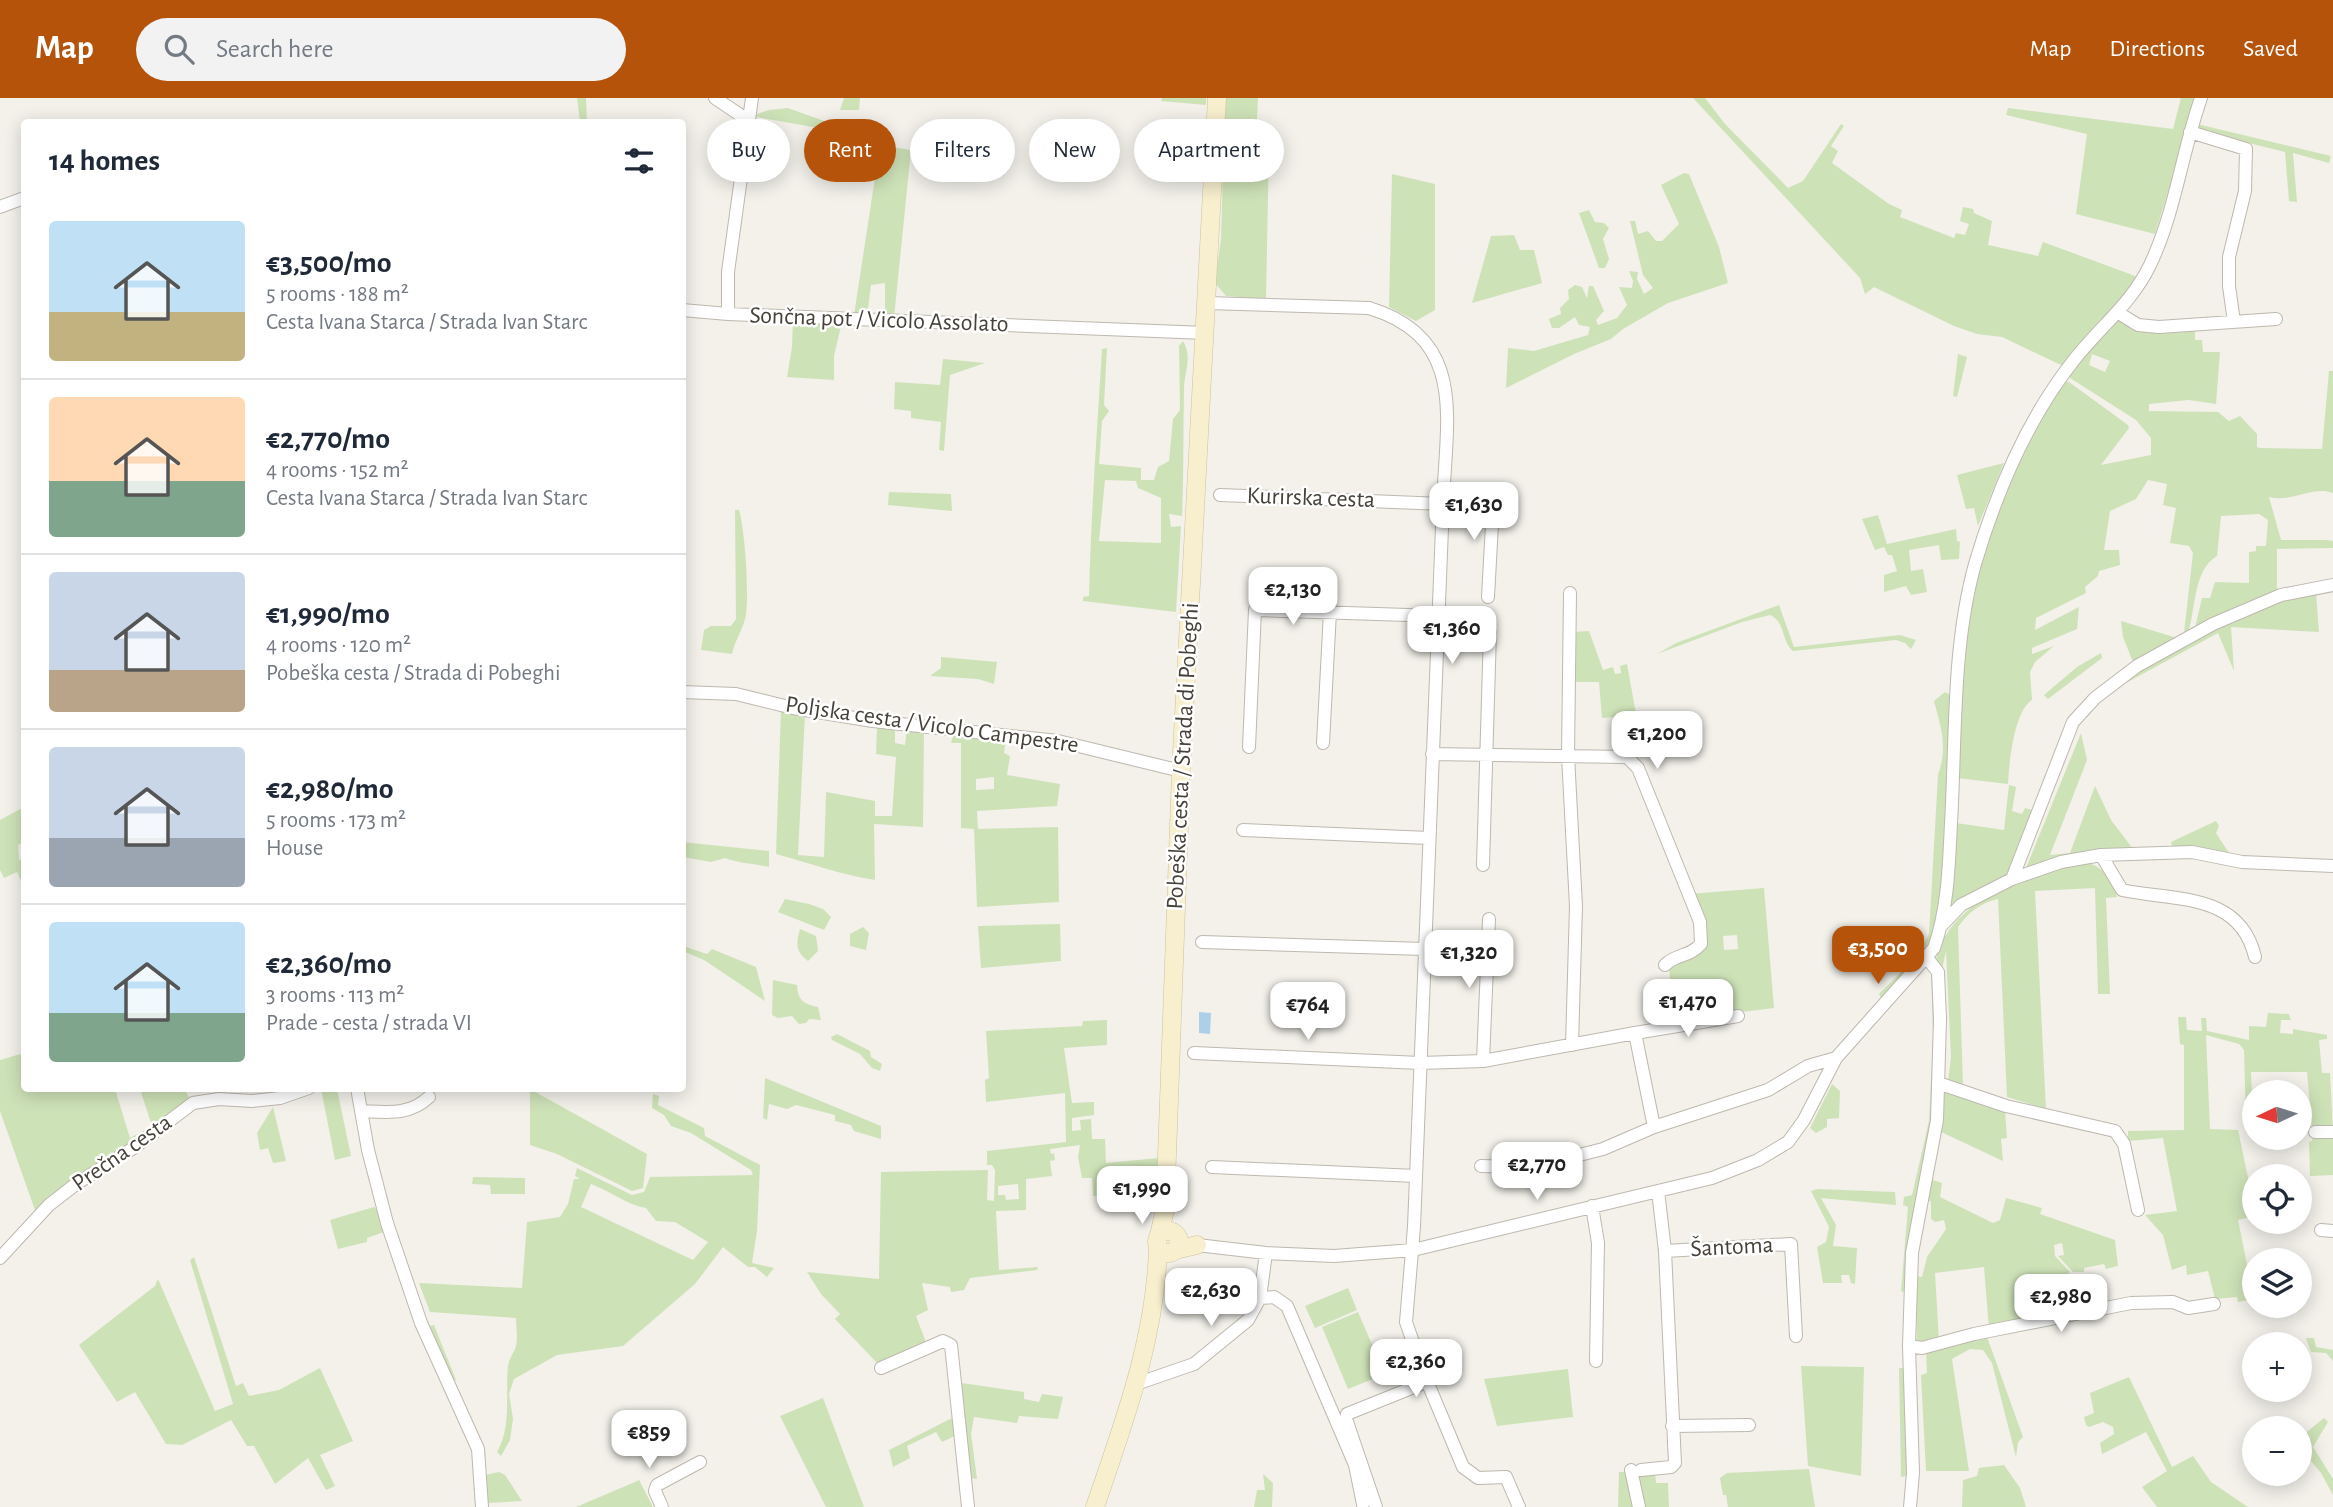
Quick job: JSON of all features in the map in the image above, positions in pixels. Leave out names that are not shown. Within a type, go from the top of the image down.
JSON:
[{"type":"street","points":[[715,98],[746,119]]},
{"type":"street","name":"Sončna pot / Vicolo Assolato","points":[[749,119],[752,98]]},
{"type":"street","name":"Pobeška cesta / Strada di Pobeghi","points":[[1095,1507],[1136,1384],[1158,1269],[1169,1242],[1165,1210],[1181,771],[1217,98]]},
{"type":"street","points":[[1942,926],[1950,842],[1960,654],[1975,568],[1991,513],[2036,415],[2073,360],[2117,313],[2150,265],[2201,98]]},
{"type":"street","points":[[2190,132],[2246,149],[2245,191],[2229,257],[2228,286],[2234,322]]},
{"type":"street","name":"Sončna pot / Vicolo Assolato","points":[[741,182],[728,272],[728,314],[1206,333]]},
{"type":"street","points":[[0,207],[21,199]]},
{"type":"street","points":[[1208,303],[1369,308],[1393,315],[1414,328],[1428,343],[1440,366],[1446,429],[1413,1250],[1407,1290],[1406,1322],[1424,1374],[1463,1468],[1478,1478],[1506,1477],[1518,1507]]},
{"type":"street","points":[[686,310],[728,314]]},
{"type":"street","points":[[2117,313],[2138,325],[2159,327],[2276,319]]},
{"type":"street","name":"Kurirska cesta","points":[[1220,495],[1493,506],[1488,597]]},
{"type":"street","points":[[2012,879],[2073,722],[2095,698],[2137,666],[2213,624],[2281,595],[2333,585]]},
{"type":"street","points":[[1570,593],[1568,756],[1576,906],[1572,1045]]},
{"type":"street","points":[[1249,747],[1255,610],[1438,616]]},
{"type":"street","points":[[1323,743],[1329,612]]},
{"type":"street","points":[[1483,865],[1490,632]]},
{"type":"street","name":"Poljska cesta / Vicolo Campestre","points":[[686,692],[736,694],[793,708],[873,721],[1058,741],[1181,771]]},
{"type":"street","points":[[1432,754],[1591,754],[1627,757],[1637,768],[1700,922],[1701,944],[1690,955],[1672,958],[1665,965]]},
{"type":"street","points":[[1243,830],[1429,838]]},
{"type":"street","points":[[1169,1242],[1266,1253],[1334,1256],[1413,1250],[1712,1178],[1758,1160],[1788,1142],[1804,1121],[1836,1058],[1927,958],[1942,926],[1961,905],[2012,879],[2061,862],[2101,855],[2192,852],[2242,862],[2333,866]]},
{"type":"street","points":[[2101,855],[2122,890],[2207,902],[2223,911],[2242,927],[2252,943],[2255,957]]},
{"type":"street","points":[[1483,1062],[1489,919]]},
{"type":"street","points":[[1202,942],[1425,949]]},
{"type":"street","points":[[1910,1507],[1913,1419],[1909,1346],[1912,1253],[1937,1120],[1941,988],[1935,963],[1927,958]]},
{"type":"street","points":[[1194,1053],[1420,1063],[1483,1062],[1738,1016]]},
{"type":"street","points":[[1634,1033],[1654,1127]]},
{"type":"street","points":[[1481,1166],[1514,1167],[1552,1162],[1603,1149],[1654,1127],[1769,1090],[1808,1066],[1836,1058]]},
{"type":"street","points":[[1938,1083],[2006,1106],[2115,1131],[2124,1144],[2138,1210]]},
{"type":"street","name":"Prečna cesta","points":[[0,1258],[49,1205],[76,1184],[135,1147],[193,1103],[219,1099],[252,1101],[280,1098],[297,1092]]},
{"type":"street","points":[[358,1092],[368,1150],[395,1248],[421,1322],[478,1449],[482,1507]]},
{"type":"street","points":[[361,1111],[395,1112],[417,1108],[429,1097]]},
{"type":"street","points":[[2315,1132],[2333,1132]]},
{"type":"street","points":[[1212,1167],[1416,1176]]},
{"type":"street","points":[[1639,1507],[1636,1470],[1671,1467],[1675,1463],[1665,1251],[1658,1191]]},
{"type":"street","points":[[1592,1206],[1598,1242],[1596,1361]]},
{"type":"street","name":"Šantoma","points":[[1665,1251],[1791,1244],[1796,1336]]},
{"type":"street","points":[[1136,1384],[1194,1363],[1248,1320],[1260,1298],[1266,1253]]},
{"type":"street","points":[[1260,1298],[1275,1297],[1287,1306],[1355,1465],[1369,1505]]},
{"type":"street","points":[[1909,1346],[1922,1349],[1974,1334],[2131,1303],[2173,1302],[2188,1308],[2214,1304]]},
{"type":"street","points":[[881,1368],[943,1341],[951,1345],[968,1507]]},
{"type":"street","points":[[1369,1505],[1347,1414],[1419,1385],[1424,1374]]},
{"type":"street","points":[[1672,1426],[1749,1425]]},
{"type":"street","points":[[662,1507],[655,1491],[657,1485],[700,1462]]},
{"type":"green space","points":[[577,98],[586,98],[587,119],[580,119]]},
{"type":"green space","points":[[844,98],[860,98],[859,110],[840,110]]},
{"type":"green space","points":[[1162,98],[1206,98],[1206,105],[1161,101]]},
{"type":"green space","points":[[1225,98],[1258,98],[1257,119],[1224,119]]},
{"type":"green space","points":[[1693,98],[1705,98],[1725,124],[1788,188],[1803,181],[1841,124],[1844,126],[1831,146],[1838,151],[1832,163],[1889,204],[1902,210],[1900,217],[1954,238],[1956,233],[1965,235],[1969,224],[1960,221],[1963,207],[1973,209],[1974,213],[1992,221],[1988,245],[2038,256],[2043,242],[2138,277],[2063,366],[2002,337],[1977,334],[1954,326],[1874,287],[1865,294],[1860,278]]},
{"type":"green space","points":[[2181,98],[2197,98],[2155,234],[2076,214],[2087,134],[2006,115],[2008,108],[2173,129]]},
{"type":"green space","points":[[788,108],[818,119],[804,119],[804,125],[790,123],[790,119],[751,116]]},
{"type":"green space","points":[[2197,124],[2331,156],[2329,163],[2293,153],[2297,202],[2289,201],[2285,152],[2200,131]]},
{"type":"green space","points":[[896,148],[910,150],[894,318],[885,318],[885,283],[871,285],[867,316],[854,315],[874,182],[896,182]]},
{"type":"green space","points":[[1684,173],[1689,174],[1719,247],[1728,283],[1668,303],[1611,339],[1506,388],[1508,348],[1534,351],[1588,335],[1590,327],[1579,325],[1575,317],[1559,328],[1552,328],[1549,319],[1561,314],[1560,308],[1569,299],[1568,290],[1575,285],[1582,287],[1587,298],[1589,286],[1593,286],[1604,311],[1596,320],[1598,325],[1617,318],[1627,305],[1619,287],[1632,288],[1633,281],[1629,271],[1638,272],[1637,279],[1644,294],[1653,288],[1643,275],[1630,221],[1635,221],[1638,234],[1648,231],[1656,241],[1662,241],[1679,224],[1661,185]]},
{"type":"green space","points":[[1392,174],[1435,184],[1435,310],[1416,321],[1389,307]]},
{"type":"green space","points":[[1223,182],[1268,182],[1266,299],[1226,296],[1215,283],[1221,239]]},
{"type":"green space","points":[[1589,210],[1595,222],[1604,223],[1609,228],[1603,239],[1609,259],[1605,268],[1599,268],[1579,213]]},
{"type":"green space","points":[[1514,235],[1520,250],[1534,250],[1542,283],[1472,303],[1491,236]]},
{"type":"green space","points":[[793,320],[842,322],[834,356],[834,380],[787,377]]},
{"type":"green space","points":[[2116,321],[2166,330],[2195,331],[2195,340],[2202,340],[2203,352],[2220,352],[2216,404],[2189,400],[2149,404],[2149,411],[2218,412],[2229,421],[2240,416],[2257,434],[2257,447],[2322,449],[2329,371],[2333,371],[2333,493],[2318,491],[2285,498],[2269,497],[2281,540],[2327,540],[2333,541],[2333,548],[2277,549],[2277,593],[2195,628],[2202,598],[2210,598],[2215,582],[2249,583],[2249,552],[2256,551],[2256,546],[2266,546],[2268,520],[2259,514],[2221,516],[2217,556],[2209,562],[2199,580],[2191,623],[2188,633],[2184,633],[2193,553],[2189,546],[2170,543],[2176,508],[2163,505],[2167,484],[2148,480],[2136,499],[2110,511],[2104,550],[2119,550],[2120,565],[2099,571],[2098,576],[2085,587],[2086,593],[2036,618],[2035,630],[2079,607],[2077,629],[2032,648],[2032,654],[2054,646],[2035,662],[2030,672],[2032,700],[2026,706],[2017,726],[2008,784],[1957,778],[1962,672],[1979,570],[2011,473],[2035,426],[2064,381],[2069,382],[2128,425],[2129,428],[2101,465],[2151,455],[2151,438],[2136,420],[2070,378],[2069,374]],"holes":[[[2092,354],[2110,361],[2105,372],[2089,365]]]},
{"type":"green space","points":[[1183,341],[1188,359],[1184,389],[1182,516],[1169,514],[1171,527],[1181,526],[1176,612],[1083,601],[1083,597],[1089,596],[1102,349],[1107,348],[1104,405],[1109,411],[1102,421],[1099,464],[1141,468],[1141,480],[1154,480],[1158,467],[1169,461],[1173,419],[1180,410],[1179,346]],"holes":[[[1105,480],[1136,481],[1138,488],[1161,498],[1161,543],[1099,541]]]},
{"type":"green space","points":[[1958,354],[1967,357],[1957,397],[1953,396]]},
{"type":"green space","points":[[943,359],[985,363],[950,375],[944,451],[939,450],[941,422],[911,418],[911,411],[894,409],[895,382],[940,385]]},
{"type":"green space","points":[[2004,463],[1978,526],[1974,508],[1966,509],[1957,475]]},
{"type":"green space","points":[[889,492],[951,494],[952,511],[888,505]]},
{"type":"green space","points":[[735,510],[739,510],[745,548],[745,619],[732,654],[701,650],[704,630],[711,626],[731,626],[736,619]]},
{"type":"green space","points":[[1878,515],[1887,544],[1956,529],[1957,541],[1960,542],[1959,559],[1941,560],[1939,545],[1909,550],[1911,571],[1923,569],[1927,592],[1911,595],[1906,586],[1884,592],[1884,575],[1897,571],[1892,555],[1888,555],[1884,547],[1875,550],[1862,519]]},
{"type":"green space","points":[[2316,593],[2319,632],[2231,627],[2234,671],[2218,633],[2126,683],[2124,680],[2240,617],[2290,599]]},
{"type":"green space","points":[[1779,605],[1794,647],[1900,635],[1916,640],[1911,649],[1896,640],[1793,651],[1779,622],[1770,615],[1742,622],[1657,654],[1676,643]]},
{"type":"green space","points":[[2121,621],[2174,637],[2172,643],[2133,662],[2123,637]]},
{"type":"green space","points":[[1589,631],[1603,670],[1613,667],[1615,674],[1621,673],[1620,666],[1627,664],[1643,753],[1637,754],[1627,716],[1602,718],[1599,682],[1571,682],[1572,632]]},
{"type":"green space","points":[[2101,653],[2102,658],[2048,699],[2044,695],[2077,667]]},
{"type":"green space","points":[[941,657],[997,662],[994,684],[978,679],[930,676],[941,668]]},
{"type":"green space","points":[[1945,692],[1950,695],[1950,778],[1940,913],[1925,956],[1882,1000],[1879,994],[1918,955],[1929,934],[1938,775],[1943,755],[1941,729],[1934,701]]},
{"type":"green space","points":[[781,709],[805,714],[798,855],[824,857],[826,792],[875,801],[875,816],[892,816],[896,757],[876,754],[877,727],[895,728],[895,743],[905,745],[907,728],[924,731],[923,827],[874,824],[875,880],[776,854]]},
{"type":"green space","points":[[2081,733],[2087,760],[2050,855],[2070,853],[2095,786],[2111,820],[2133,849],[2026,868]]},
{"type":"green space","points":[[953,735],[1006,739],[1004,753],[1010,756],[1007,775],[1060,784],[1057,806],[977,811],[978,829],[1058,827],[1059,902],[977,907],[974,829],[961,828],[961,743],[951,743]],"holes":[[[994,777],[994,789],[976,790],[976,779]]]},
{"type":"green space","points":[[2009,785],[2016,787],[2012,811],[2022,814],[2025,808],[2032,810],[2037,802],[2009,874],[1949,907],[1956,823],[2004,830]]},
{"type":"green space","points":[[21,809],[21,844],[18,845],[21,881],[17,872],[4,878],[0,870],[0,820]]},
{"type":"green space","points":[[2216,821],[2219,826],[2216,833],[2229,853],[2172,846],[2171,842]]},
{"type":"green space","points":[[686,842],[769,851],[769,867],[725,858],[711,862],[686,858]]},
{"type":"green space","points":[[2087,863],[2098,867],[2107,876],[2117,897],[2106,898],[2110,994],[2098,994],[2095,888],[2035,891],[2046,1109],[2007,1097],[1998,899],[1975,909],[1958,927],[1963,1087],[1948,1081],[1951,1057],[1946,951],[1942,969],[1936,959],[1944,938],[1958,920],[1976,904],[1996,892],[2043,873]]},
{"type":"green space","points":[[1764,888],[1774,1008],[1709,1016],[1709,1011],[1716,1008],[1715,999],[1725,998],[1724,985],[1675,992],[1670,982],[1669,960],[1702,942],[1689,894]],"holes":[[[1737,935],[1738,949],[1724,950],[1723,936]]]},
{"type":"green space","points":[[785,899],[823,909],[831,917],[824,930],[778,912]]},
{"type":"green space","points":[[1060,924],[1061,961],[981,968],[978,926]]},
{"type":"green space","points":[[863,927],[869,933],[866,950],[850,946],[850,934]]},
{"type":"green space","points":[[800,929],[816,936],[818,951],[808,961],[798,947]]},
{"type":"green space","points":[[686,947],[707,954],[712,949],[756,967],[765,1001],[704,960],[686,952]]},
{"type":"green space","points":[[1931,969],[1935,970],[1936,1077],[1910,1295],[1901,1291],[1908,1207],[1903,1205],[1904,1197],[1912,1195],[1929,1121],[1933,1036]]},
{"type":"green space","points":[[773,980],[797,985],[803,1001],[818,1007],[821,1020],[809,1019],[806,1023],[799,1024],[792,1016],[778,1018],[772,1015]]},
{"type":"green space","points":[[2268,1013],[2289,1014],[2291,1020],[2281,1020],[2280,1033],[2293,1034],[2293,1029],[2327,1035],[2327,1039],[2319,1040],[2322,1073],[2330,1073],[2333,1130],[2312,1130],[2312,1080],[2308,1080],[2307,1072],[2251,1072],[2251,1080],[2245,1080],[2244,1050],[2239,1044],[2206,1035],[2210,1129],[2238,1130],[2245,1164],[2242,1164],[2242,1219],[2238,1220],[2244,1248],[2242,1301],[2238,1302],[2237,1297],[2215,1299],[2208,1271],[2187,1275],[2186,1265],[2172,1270],[2163,1235],[2145,1215],[2177,1211],[2163,1138],[2128,1141],[2128,1131],[2184,1130],[2184,1045],[2180,1044],[2178,1017],[2186,1017],[2187,1030],[2202,1031],[2201,1018],[2206,1018],[2207,1031],[2249,1040],[2249,1026],[2266,1027]]},
{"type":"green space","points":[[1107,1020],[1107,1045],[1064,1048],[1072,1103],[1094,1102],[1094,1115],[1072,1118],[1072,1131],[1081,1130],[1080,1120],[1091,1119],[1092,1139],[1105,1139],[1106,1163],[1159,1158],[1156,1192],[1093,1196],[1092,1178],[1082,1178],[1078,1157],[1080,1145],[1050,1149],[1055,1160],[1050,1161],[1052,1176],[1026,1179],[1026,1210],[996,1211],[999,1270],[1038,1267],[1037,1270],[970,1278],[964,1290],[951,1292],[950,1287],[922,1283],[928,1310],[916,1316],[927,1345],[880,1366],[835,1319],[840,1314],[821,1294],[807,1272],[879,1279],[881,1172],[988,1170],[987,1200],[994,1201],[995,1170],[992,1165],[987,1165],[987,1151],[1066,1142],[1065,1093],[986,1102],[985,1080],[989,1078],[986,1031],[1082,1026],[1083,1021]],"holes":[[[1018,1184],[1019,1199],[1006,1200],[1005,1195],[998,1195],[998,1186]]]},
{"type":"green space","points":[[837,1034],[870,1051],[871,1057],[882,1064],[880,1071],[872,1068],[860,1054],[832,1040],[831,1037]]},
{"type":"green space","points":[[21,1054],[21,1092],[116,1092],[130,1138],[152,1126],[141,1092],[186,1092],[189,1098],[196,1099],[36,1213],[0,1111],[0,1060]]},
{"type":"green space","points":[[765,1078],[881,1126],[881,1139],[854,1131],[851,1125],[835,1121],[835,1115],[796,1105],[787,1109],[769,1104],[767,1120],[763,1118]]},
{"type":"green space","points":[[1832,1084],[1840,1091],[1839,1118],[1827,1119],[1827,1127],[1816,1133],[1810,1128]]},
{"type":"green space","points":[[1945,1089],[2005,1111],[2007,1138],[2001,1139],[2003,1161],[1939,1131]]},
{"type":"green space","points":[[322,1092],[338,1092],[351,1156],[335,1160]]},
{"type":"green space","points":[[530,1092],[535,1092],[647,1154],[643,1188],[632,1191],[557,1154],[530,1145]]},
{"type":"green space","points":[[653,1094],[659,1096],[658,1105],[704,1128],[705,1136],[760,1165],[757,1231],[752,1263],[774,1268],[767,1277],[755,1267],[748,1267],[723,1247],[695,1284],[623,1346],[557,1355],[514,1379],[509,1394],[513,1419],[510,1440],[501,1456],[497,1452],[505,1432],[508,1366],[517,1343],[516,1318],[430,1312],[419,1283],[522,1288],[527,1222],[560,1217],[568,1204],[574,1179],[580,1179],[575,1176],[577,1168],[632,1195],[644,1192],[650,1177],[753,1175],[751,1170],[691,1133],[671,1126],[664,1115],[652,1108]],"holes":[[[591,1184],[646,1208],[656,1221],[675,1222],[708,1242],[693,1260],[581,1207]]]},
{"type":"green space","points":[[273,1107],[286,1161],[273,1163],[268,1148],[260,1150],[257,1133]]},
{"type":"green space","points":[[2333,1134],[2333,1175],[2312,1176],[2309,1150],[2312,1150],[2313,1135]]},
{"type":"green space","points":[[473,1177],[525,1178],[525,1194],[491,1194],[490,1185],[472,1184]]},
{"type":"green space","points":[[1930,1179],[1942,1183],[1940,1197],[1993,1223],[2000,1220],[2006,1198],[2042,1208],[2040,1214],[2115,1240],[2118,1266],[2106,1269],[2104,1264],[2084,1268],[2084,1272],[2073,1272],[2058,1256],[2064,1255],[2062,1243],[2054,1245],[2055,1256],[2070,1272],[2062,1279],[2064,1285],[2072,1291],[2076,1310],[1989,1329],[1984,1267],[1935,1273],[1939,1341],[1917,1343],[1917,1276],[1922,1277],[1927,1257],[1946,1229],[1944,1220],[1935,1222],[1931,1219],[1931,1202],[1925,1198]]},
{"type":"green space","points":[[1811,1191],[1895,1192],[1896,1205],[1821,1198],[1836,1225],[1833,1246],[1857,1248],[1855,1284],[1851,1283],[1849,1275],[1841,1275],[1842,1283],[1823,1283],[1817,1247],[1826,1242],[1829,1227]]},
{"type":"green space","points":[[374,1207],[378,1210],[384,1232],[367,1238],[367,1242],[338,1249],[330,1220]]},
{"type":"green space","points":[[194,1257],[236,1386],[243,1383],[249,1396],[279,1390],[320,1368],[353,1441],[320,1455],[335,1486],[326,1490],[308,1458],[275,1484],[254,1446],[247,1446],[231,1420],[182,1445],[166,1444],[135,1392],[117,1402],[79,1345],[155,1286],[158,1279],[215,1411],[233,1404],[190,1260]]},
{"type":"green space","points":[[1348,1288],[1357,1310],[1315,1328],[1305,1306]]},
{"type":"green space","points":[[1358,1312],[1385,1374],[1348,1389],[1322,1327]]},
{"type":"green space","points":[[434,1325],[456,1380],[451,1381],[429,1326]]},
{"type":"green space","points":[[1986,1334],[2023,1437],[2018,1442],[2016,1457],[1992,1363],[1983,1350],[1970,1349],[1952,1359],[1969,1471],[1926,1471],[1921,1375],[1927,1373],[1926,1351]]},
{"type":"green space","points":[[2312,1338],[2316,1347],[2333,1350],[2333,1361],[2326,1353],[2312,1352]]},
{"type":"green space","points":[[1801,1366],[1864,1367],[1861,1476],[1808,1466]]},
{"type":"green space","points":[[1899,1368],[1908,1368],[1911,1475],[1901,1477]]},
{"type":"green space","points":[[1568,1369],[1573,1417],[1497,1426],[1484,1379]]},
{"type":"green space","points":[[2129,1377],[2172,1467],[2193,1456],[2211,1482],[2248,1507],[2157,1507],[2142,1487],[2167,1471],[2146,1432],[2102,1454],[2100,1443],[2114,1434],[2113,1427],[2103,1422],[2089,1427],[2086,1425],[2084,1417],[2094,1413],[2090,1393]]},
{"type":"green space","points":[[962,1383],[1024,1392],[1024,1399],[1039,1402],[1042,1394],[1063,1397],[1058,1419],[1019,1416],[1017,1423],[974,1417],[971,1434],[977,1479],[968,1478],[958,1385]]},
{"type":"green space","points":[[823,1398],[864,1507],[826,1507],[780,1416]]},
{"type":"green space","points":[[956,1416],[959,1434],[942,1442],[936,1432],[907,1446],[910,1458],[893,1467],[889,1450]]},
{"type":"green space","points":[[2324,1418],[2328,1422],[2313,1447],[2333,1479],[2333,1495],[2312,1462],[2312,1428]]},
{"type":"green space","points":[[2004,1465],[2020,1488],[2026,1507],[1962,1507],[1963,1480],[1977,1476],[1979,1468]]},
{"type":"green space","points":[[1809,1469],[1815,1507],[1728,1507],[1726,1495],[1723,1495],[1720,1478],[1727,1473]]},
{"type":"green space","points":[[1655,1471],[1656,1483],[1668,1483],[1669,1507],[1618,1507],[1619,1472]]},
{"type":"green space","points":[[499,1472],[505,1475],[522,1501],[487,1503],[485,1475]]},
{"type":"green space","points":[[1263,1474],[1273,1483],[1272,1507],[1254,1507],[1257,1490],[1265,1490]]},
{"type":"green space","points":[[639,1480],[653,1507],[576,1507],[635,1482]]},
{"type":"water","points":[[1199,1012],[1211,1013],[1210,1034],[1199,1033]]}]
